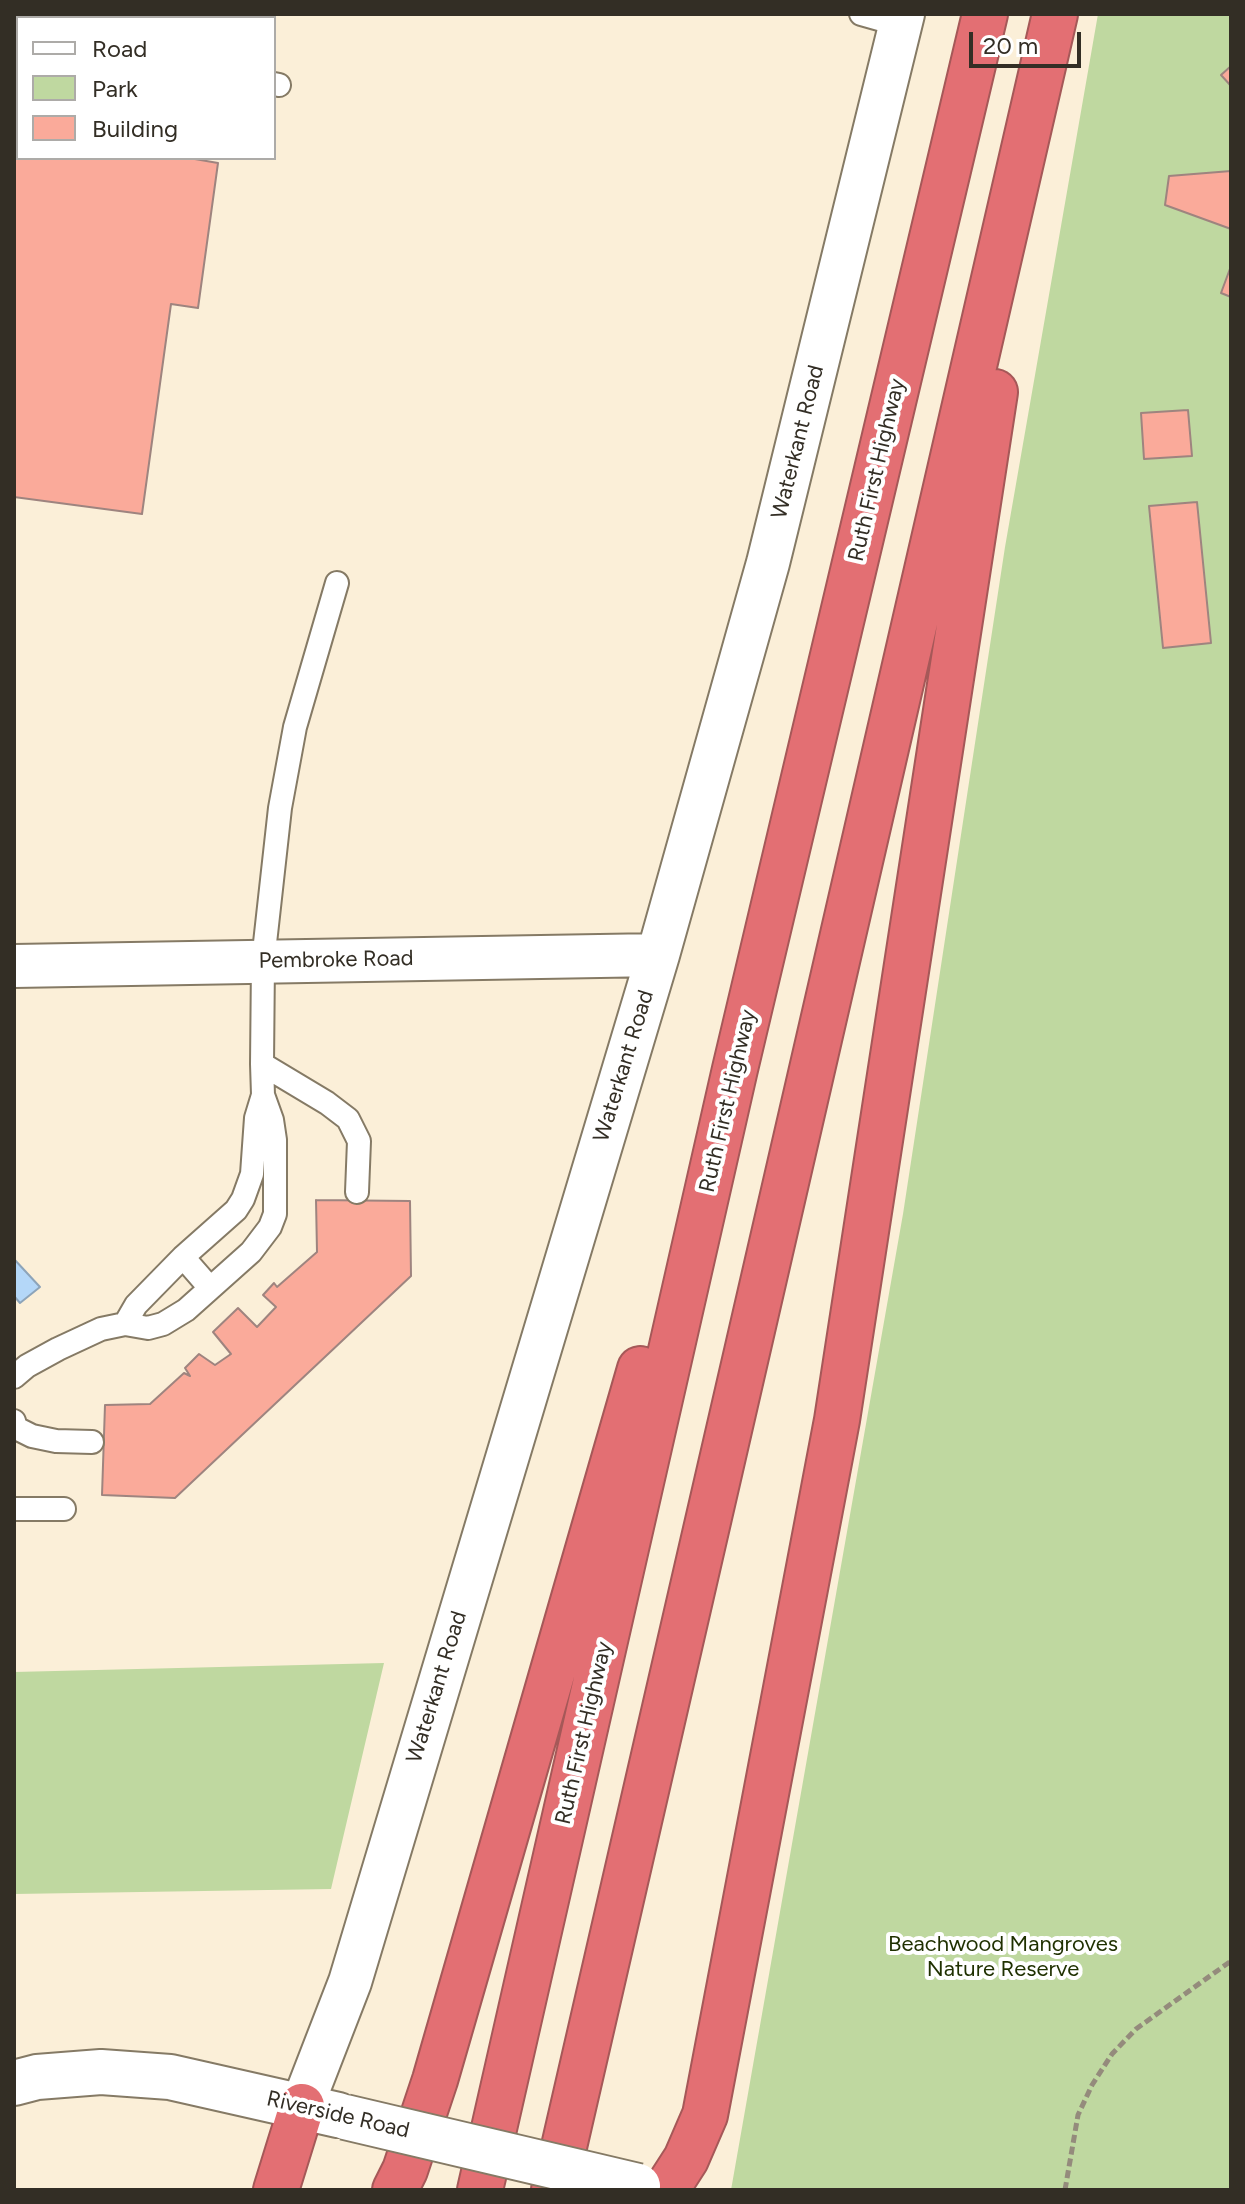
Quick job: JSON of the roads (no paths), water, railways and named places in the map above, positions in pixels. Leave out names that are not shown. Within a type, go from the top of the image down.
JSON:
[{"type":"highway","name":"Ruth First Highway","points":[[480,2190],[735,1069],[985,14]]},
{"type":"highway","points":[[554,2190],[1055,14]]},
{"type":"highway","points":[[654,2189],[686,2159],[705,2115],[837,1420],[998,374],[1039,80]]},
{"type":"highway","points":[[395,2190],[405,2170],[435,2080],[618,1441],[735,1069]]},
{"type":"highway","points":[[276,2190],[302,2106]]},
{"type":"main road","name":"Riverside Road","points":[[14,2083],[37,2077],[115,2073],[170,2077],[654,2189]]},
{"type":"street","name":"Waterkant Road","points":[[302,2106],[350,1982],[658,955],[768,563],[901,20]]},
{"type":"street","name":"Pembroke Road","points":[[14,966],[658,955]]},
{"type":"lane","points":[[861,14],[901,20]]},
{"type":"lane","points":[[14,1377],[27,1366],[101,1329],[125,1324],[148,1328],[163,1324],[186,1310],[251,1252],[270,1227],[275,1214],[275,1140],[263,1095],[263,961],[280,808],[295,727],[337,583]]},
{"type":"lane","points":[[262,1064],[348,1119],[359,1141],[357,1192]]},
{"type":"lane","points":[[125,1324],[136,1305],[183,1257],[236,1210],[243,1199],[252,1174],[256,1118],[263,1095]]},
{"type":"lane","points":[[183,1257],[210,1288]]},
{"type":"lane","points":[[15,1432],[56,1441],[92,1442]]},
{"type":"lane","points":[[14,1509],[64,1509]]},
{"type":"water","points":[[14,1259],[40,1287],[20,1303],[14,1296]]},
{"type":"park label","name":"Beachwood Mangroves Nature Reserve","points":[[1003,1958]]}]
